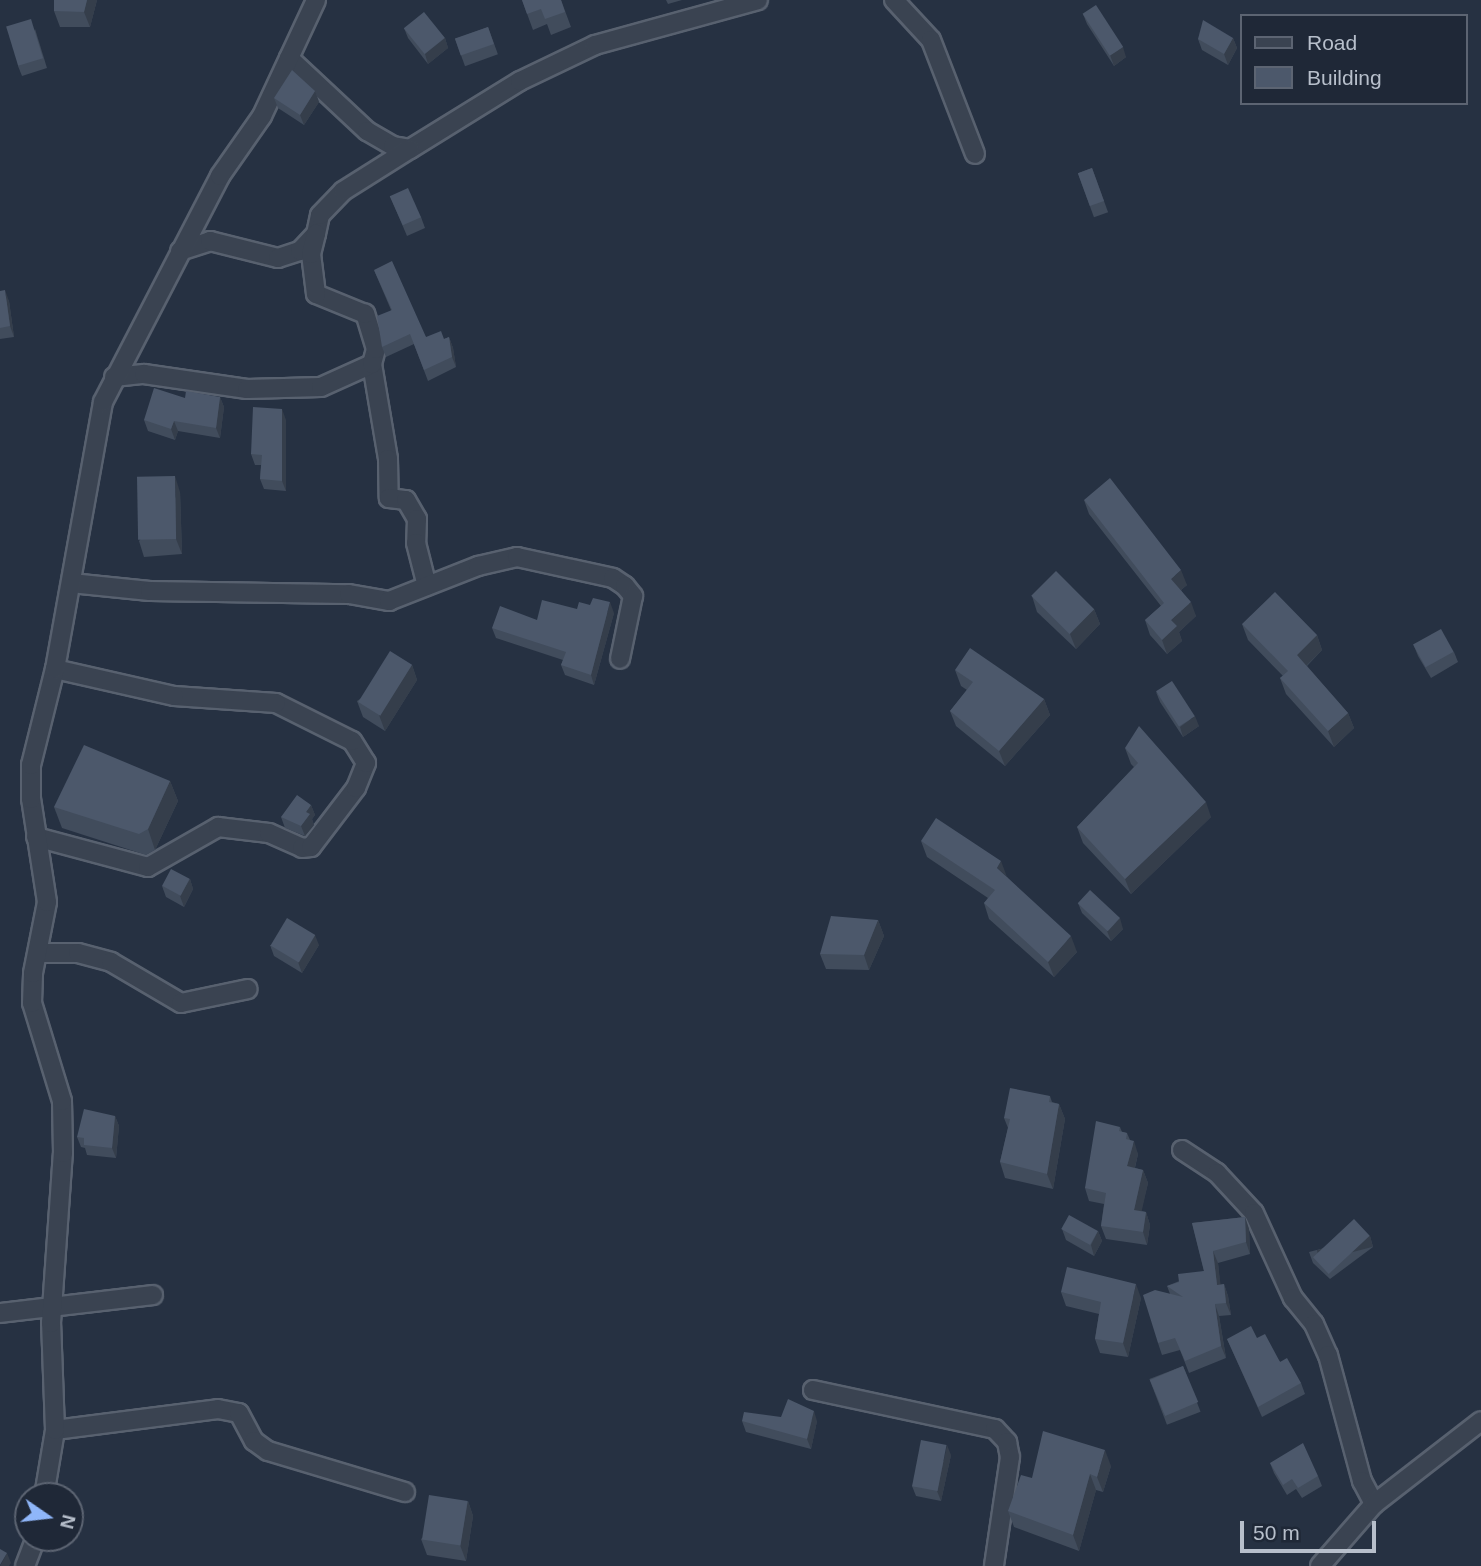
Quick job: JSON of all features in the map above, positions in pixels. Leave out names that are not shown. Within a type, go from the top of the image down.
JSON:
[{"type":"street","points":[[46,1482],[55,1430],[52,1303],[63,1153],[62,1101],[33,1003],[47,902],[36,837],[31,765],[55,669],[93,444],[114,377],[220,176],[262,116],[316,0]]},
{"type":"street","points":[[427,586],[416,543],[417,519],[406,500],[389,498],[388,459],[372,364],[376,349],[365,314],[316,294],[311,254],[320,215],[343,191],[520,81],[595,45],[758,0]]},
{"type":"street","points":[[894,0],[931,40],[975,153]]},
{"type":"street","points":[[289,58],[367,131],[393,146],[411,149]]},
{"type":"street","points":[[180,251],[209,242],[278,258],[300,251],[316,234]]},
{"type":"street","points":[[114,377],[144,374],[247,389],[321,387],[372,364]]},
{"type":"street","points":[[71,583],[150,592],[349,594],[389,601],[517,556],[613,578],[634,596],[620,659]]},
{"type":"street","points":[[36,837],[148,867],[218,827],[270,833],[302,848],[311,847],[356,788],[366,763],[352,741],[276,703],[174,696],[55,669]]},
{"type":"street","points":[[38,953],[78,953],[111,962],[181,1003],[248,989]]},
{"type":"street","points":[[1182,1150],[1217,1173],[1254,1213],[1293,1298],[1314,1324],[1328,1355],[1362,1481],[1374,1504]]},
{"type":"street","points":[[0,1313],[52,1303],[153,1295]]},
{"type":"street","points":[[813,1390],[995,1429],[1007,1442],[1010,1457],[994,1566]]},
{"type":"street","points":[[55,1430],[218,1409],[239,1413],[254,1441],[268,1451],[405,1492]]},
{"type":"street","points":[[1320,1566],[1374,1504],[1481,1421]]},
{"type":"building","points":[[54,0],[87,0],[84,12],[54,11]]},
{"type":"building","points":[[522,0],[561,0],[565,12],[545,19],[541,9],[527,14]]},
{"type":"building","points":[[1096,5],[1123,47],[1110,56],[1083,14]]},
{"type":"building","points":[[424,12],[445,38],[425,54],[404,28]]},
{"type":"building","points":[[31,19],[43,58],[18,66],[6,27]]},
{"type":"building","points":[[1203,20],[1233,38],[1224,54],[1198,39]]},
{"type":"building","points":[[488,27],[494,44],[461,55],[455,38]]},
{"type":"building","points":[[292,70],[315,91],[300,115],[274,98]]},
{"type":"building","points":[[1092,168],[1104,201],[1090,206],[1078,173]]},
{"type":"building","points":[[408,188],[421,217],[403,225],[390,196]]},
{"type":"building","points":[[392,261],[426,337],[441,331],[444,339],[449,337],[452,357],[424,370],[410,334],[382,347],[377,316],[392,310],[374,270]]},
{"type":"building","points":[[5,290],[10,326],[0,328],[0,291]]},
{"type":"building","points":[[154,388],[185,398],[186,391],[220,397],[216,428],[174,421],[171,429],[144,420]]},
{"type":"building","points":[[253,407],[282,409],[282,481],[260,479],[262,455],[251,454]]},
{"type":"building","points":[[175,476],[176,539],[138,540],[137,477]]},
{"type":"building","points":[[1110,478],[1181,570],[1171,579],[1191,602],[1171,620],[1177,626],[1162,640],[1145,620],[1164,603],[1084,500]]},
{"type":"building","points":[[1056,571],[1094,609],[1069,634],[1031,596]]},
{"type":"building","points":[[1275,592],[1317,635],[1297,655],[1348,713],[1328,731],[1280,678],[1288,671],[1242,624]]},
{"type":"building","points":[[593,598],[610,602],[591,675],[561,665],[566,652],[492,628],[500,606],[537,620],[542,600],[577,609],[579,602],[590,605]]},
{"type":"building","points":[[1441,629],[1454,652],[1426,667],[1413,645]]},
{"type":"building","points":[[970,648],[1044,699],[999,751],[950,711],[973,682],[955,670]]},
{"type":"building","points":[[390,651],[412,665],[380,716],[358,702]]},
{"type":"building","points":[[1172,681],[1195,716],[1179,727],[1156,691]]},
{"type":"building","points":[[1139,726],[1206,802],[1125,879],[1077,827],[1138,763],[1125,748]]},
{"type":"building","points":[[84,745],[170,781],[148,829],[139,834],[54,807]]},
{"type":"building","points":[[297,795],[311,805],[306,812],[310,814],[301,826],[281,817]]},
{"type":"building","points":[[936,818],[1001,861],[997,868],[1071,936],[1048,962],[984,903],[995,890],[921,841]]},
{"type":"building","points":[[171,869],[190,879],[181,896],[162,886]]},
{"type":"building","points":[[1090,890],[1120,918],[1108,931],[1078,903]]},
{"type":"building","points":[[831,916],[878,920],[864,955],[820,954]]},
{"type":"building","points":[[287,918],[315,935],[299,962],[271,945]]},
{"type":"building","points":[[1010,1088],[1050,1096],[1049,1102],[1059,1104],[1047,1174],[1000,1162],[1010,1119],[1004,1118]]},
{"type":"building","points":[[84,1109],[115,1116],[112,1148],[84,1145],[84,1138],[77,1137]]},
{"type":"building","points":[[1096,1121],[1120,1127],[1119,1131],[1127,1133],[1126,1139],[1134,1141],[1127,1166],[1143,1170],[1134,1210],[1146,1212],[1143,1232],[1101,1226],[1106,1193],[1085,1188]]},
{"type":"building","points":[[1069,1215],[1098,1231],[1090,1245],[1061,1229]]},
{"type":"building","points":[[1245,1217],[1246,1242],[1213,1251],[1217,1285],[1224,1284],[1226,1303],[1215,1304],[1221,1346],[1185,1361],[1175,1338],[1158,1343],[1143,1295],[1155,1290],[1183,1297],[1167,1286],[1179,1282],[1178,1274],[1204,1271],[1192,1223]]},
{"type":"building","points":[[1354,1219],[1370,1236],[1329,1274],[1313,1257]]},
{"type":"building","points":[[1067,1267],[1136,1284],[1123,1343],[1095,1339],[1101,1302],[1061,1292]]},
{"type":"building","points":[[1251,1326],[1257,1338],[1265,1334],[1280,1362],[1287,1358],[1301,1383],[1258,1407],[1227,1339]]},
{"type":"building","points":[[1183,1366],[1198,1402],[1165,1416],[1150,1380]]},
{"type":"building","points":[[788,1399],[814,1411],[807,1439],[742,1421],[744,1412],[781,1417]]},
{"type":"building","points":[[1043,1431],[1105,1450],[1097,1477],[1090,1474],[1073,1535],[1008,1511],[1021,1475],[1032,1478]]},
{"type":"building","points":[[921,1440],[947,1445],[938,1491],[912,1486]]},
{"type":"building","points":[[1303,1443],[1318,1476],[1298,1488],[1292,1479],[1283,1485],[1270,1463]]},
{"type":"building","points":[[429,1495],[468,1501],[460,1546],[422,1539]]},
{"type":"building","points":[[0,1549],[7,1553],[0,1565]]}]
